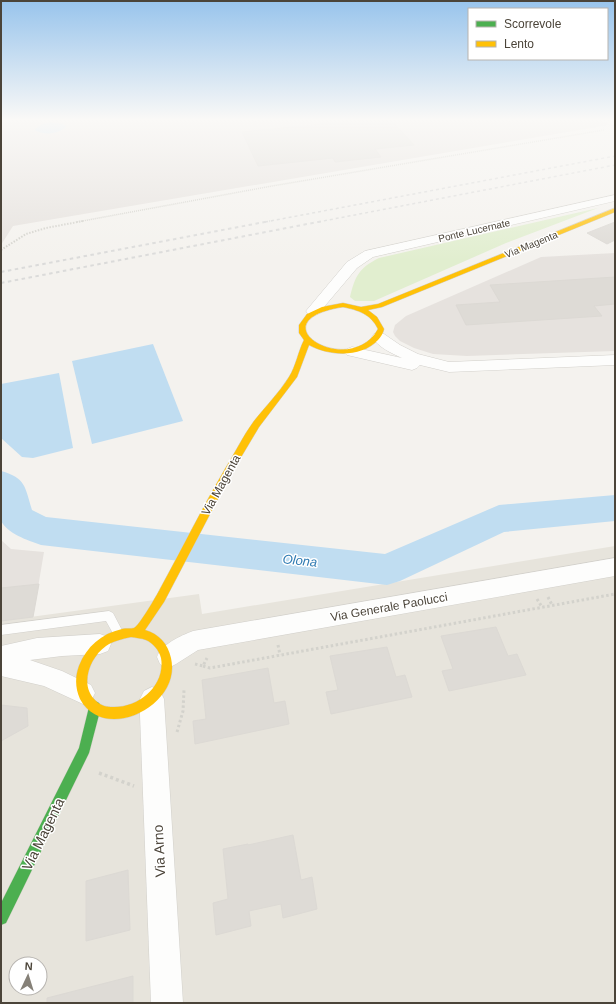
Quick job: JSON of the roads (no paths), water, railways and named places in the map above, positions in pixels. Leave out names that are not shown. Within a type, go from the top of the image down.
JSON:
[{"type":"street","name":"Ponte Lucernate","points":[[313,311],[352,265],[368,254],[615,198]]},
{"type":"street","name":"Via Magenta","points":[[362,309],[380,306],[448,279],[509,252],[615,210]]},
{"type":"street","points":[[341,278],[343,305]]},
{"type":"street","name":"Via Magenta","points":[[408,305],[448,279]]},
{"type":"street","points":[[471,367],[451,370],[424,368],[352,352],[332,352],[316,347],[307,341],[301,332],[301,325],[305,317],[313,311],[329,306],[343,305],[362,309],[376,318],[381,327],[385,342],[415,358],[449,367],[615,360]]},
{"type":"street","points":[[352,352],[366,347],[381,327]]},
{"type":"street","name":"Via Magenta","points":[[137,632],[145,624],[160,600],[227,473],[256,425],[293,377],[307,341]]},
{"type":"street","points":[[319,360],[332,352]]},
{"type":"street","name":"Via Magenta","points":[[293,377],[306,368]]},
{"type":"street","name":"Via Generale Paolucci","points":[[168,658],[193,641],[615,568]]},
{"type":"street","name":"Via Magenta","points":[[158,619],[160,600]]},
{"type":"street","points":[[1,656],[110,639],[137,632],[155,635],[168,658],[168,669],[165,682],[152,699],[144,706],[126,712],[114,721]]},
{"type":"street","points":[[89,700],[81,687],[84,664],[92,652],[110,639]]},
{"type":"street","points":[[1,665],[23,668],[67,684],[106,712],[126,712]]},
{"type":"street","name":"Via Arno","points":[[152,699],[166,1003]]},
{"type":"street","name":"Via Magenta","points":[[85,749],[89,700]]},
{"type":"street","name":"Via Magenta","points":[[1,918],[85,749],[99,735]]},
{"type":"lane","points":[[1,630],[109,616],[110,639]]},
{"type":"water","points":[[153,344],[183,421],[92,444],[72,361]]},
{"type":"water","points":[[59,373],[73,448],[33,458],[22,457],[1,438],[1,384]]},
{"type":"waterway","name":"Olona","points":[[1,483],[9,489],[17,518],[41,531],[387,570],[499,519],[615,508]]},
{"type":"railway","points":[[265,222],[563,166]]},
{"type":"railway","points":[[318,222],[611,166]]},
{"type":"railway","points":[[1,272],[270,221]]},
{"type":"railway","points":[[1,283],[323,221]]}]
